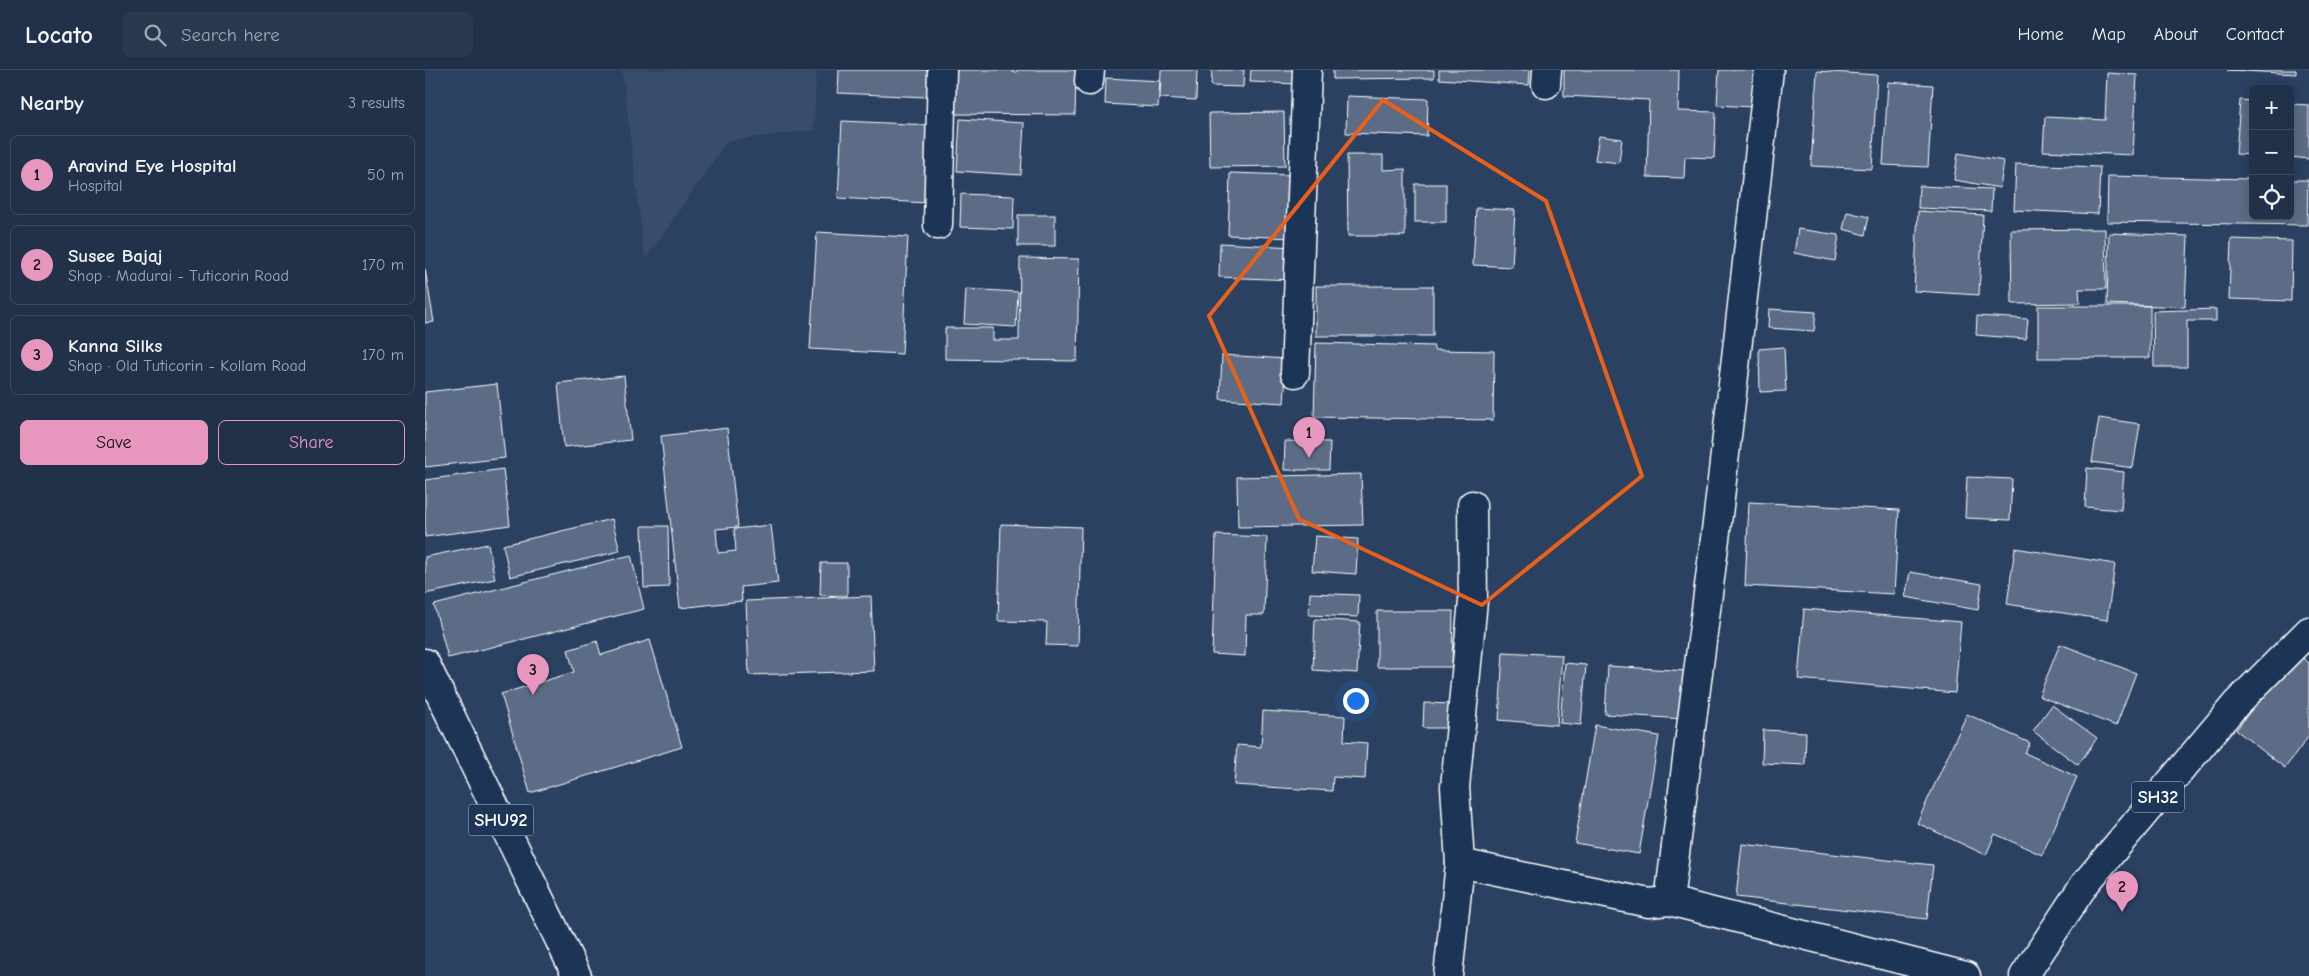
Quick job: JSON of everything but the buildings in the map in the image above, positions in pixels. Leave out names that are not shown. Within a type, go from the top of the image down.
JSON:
[{"type":"street","points":[[938,225],[942,70]]},
{"type":"street","points":[[1295,372],[1307,70]]},
{"type":"street","points":[[1669,901],[1718,515],[1769,70]]},
{"type":"street","points":[[1448,976],[1460,863],[1455,787],[1473,601],[1472,506]]},
{"type":"street","name":"SH32","points":[[2024,976],[2084,885],[2237,704],[2309,631]]},
{"type":"street","name":"SHU92","points":[[425,663],[577,976]]},
{"type":"street","points":[[1460,863],[1649,904],[1669,901],[1966,976]]},
{"type":"highlighted area","points":[[1383,100],[1546,201],[1642,476],[1482,605],[1299,519],[1209,316]]},
{"type":"shaded area","points":[[622,70],[816,70],[814,130],[727,141],[645,260]]},
{"type":"place","name":"Aravind Eye Hospital","points":[[1309,458]]},
{"type":"place","name":"Kanna Silks","points":[[533,695]]},
{"type":"place","name":"Susee Bajaj","points":[[2122,912]]}]
